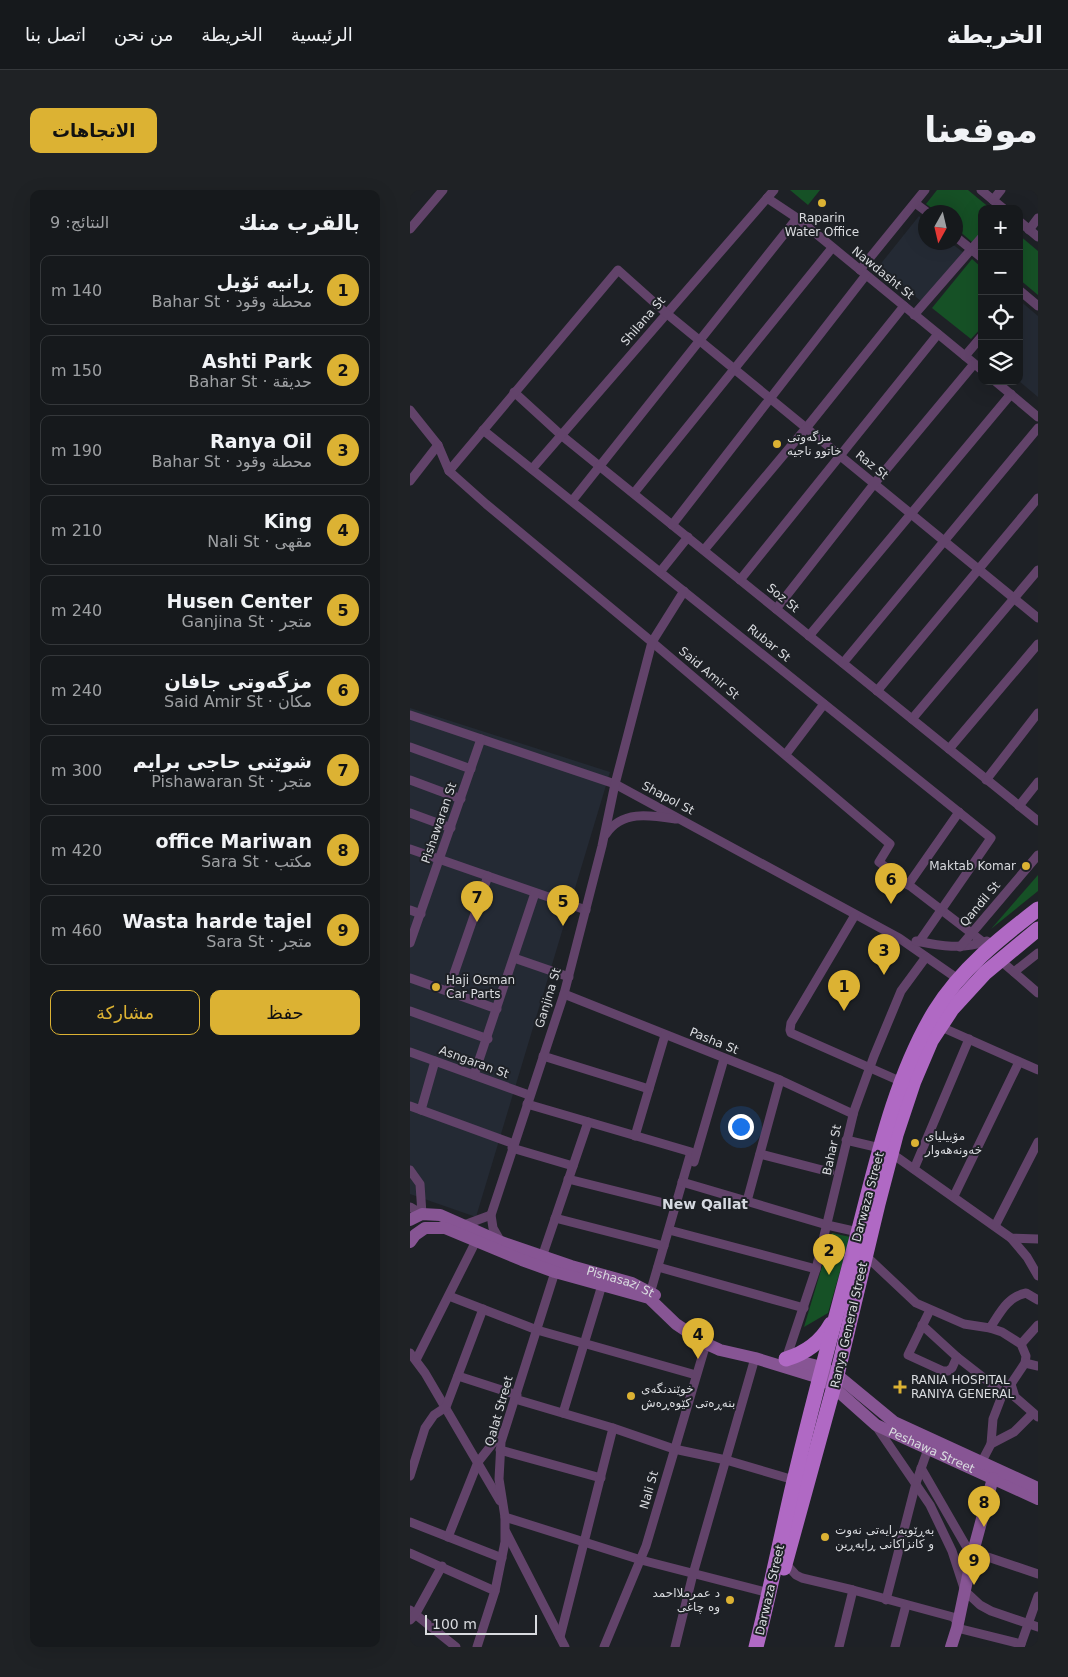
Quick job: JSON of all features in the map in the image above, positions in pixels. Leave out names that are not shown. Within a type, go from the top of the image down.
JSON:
[{"type":"highway","name":"Darwaza Street","points":[[756,1647],[821,1372],[858,1232],[886,1151],[902,1082],[924,1029],[958,979],[976,960],[1008,932],[1038,909]]},
{"type":"highway","name":"Ranya General Street","points":[[764,1647],[836,1381],[865,1255],[886,1151],[914,1081],[939,1026],[966,992],[1000,960],[1038,929]]},
{"type":"highway","points":[[786,1359],[804,1352],[818,1341],[829,1327],[837,1311]]},
{"type":"main road","name":"Pishasazi St","points":[[422,1214],[433,1213],[542,1257],[632,1283],[650,1295],[676,1324],[696,1339],[786,1359],[821,1372],[836,1381]]},
{"type":"main road","points":[[410,1220],[422,1214],[426,1228],[415,1235],[410,1242]]},
{"type":"main road","name":"Pishasazi St","points":[[426,1228],[445,1228],[555,1272],[602,1285],[650,1295]]},
{"type":"main road","name":"Pishasazi St","points":[[706,1340],[720,1350],[821,1372]]},
{"type":"main road","name":"Peshawa Street","points":[[836,1381],[876,1426],[993,1478],[1037,1495]]},
{"type":"main road","name":"Peshawa Street","points":[[836,1381],[894,1422],[981,1463],[1037,1495]]},
{"type":"main road","points":[[951,1647],[957,1628],[973,1552],[993,1478]]},
{"type":"street","points":[[410,229],[443,190]]},
{"type":"street","name":"Shilana St","points":[[532,469],[774,190]]},
{"type":"street","points":[[672,524],[770,398],[925,190]]},
{"type":"street","points":[[981,190],[999,205]]},
{"type":"street","points":[[993,200],[1001,190]]},
{"type":"street","name":"Nawdasht St","points":[[767,198],[797,218],[978,367]]},
{"type":"street","points":[[572,501],[797,218]]},
{"type":"street","points":[[1029,230],[1038,218]]},
{"type":"street","points":[[1023,225],[1038,237]]},
{"type":"street","points":[[914,315],[978,242]]},
{"type":"street","points":[[963,243],[978,255]]},
{"type":"street","points":[[634,493],[832,248]]},
{"type":"street","name":"Raz St","points":[[514,392],[618,270],[666,313],[1038,618]]},
{"type":"street","points":[[1023,293],[1038,306]]},
{"type":"street","points":[[704,550],[807,427],[904,306]]},
{"type":"street","points":[[740,580],[938,334]]},
{"type":"street","points":[[965,356],[979,340]]},
{"type":"street","points":[[776,609],[874,484],[974,364]]},
{"type":"street","points":[[1000,385],[1038,417]]},
{"type":"street","points":[[449,471],[514,392]]},
{"type":"street","name":"Soz St","points":[[514,392],[562,435],[1038,821]]},
{"type":"street","points":[[809,636],[1010,394]]},
{"type":"street","name":"Said Amir St","points":[[410,410],[438,445],[449,471],[786,754],[890,844],[879,862],[983,942]]},
{"type":"street","points":[[843,663],[1038,428]]},
{"type":"street","name":"Rubar St","points":[[483,430],[991,838],[940,910]]},
{"type":"street","points":[[410,481],[438,445]]},
{"type":"street","points":[[877,691],[1038,498]]},
{"type":"street","points":[[660,572],[688,537]]},
{"type":"street","points":[[912,719],[1038,570]]},
{"type":"street","name":"Ganjina St","points":[[491,1215],[569,977],[602,846],[614,784],[652,642],[684,591]]},
{"type":"street","points":[[949,749],[1038,644]]},
{"type":"street","points":[[786,754],[824,704]]},
{"type":"street","points":[[986,780],[1038,713]]},
{"type":"street","name":"Shapol St","points":[[410,715],[614,784],[899,938]]},
{"type":"street","name":"Pishawaran St","points":[[410,943],[461,799],[480,739]]},
{"type":"street","points":[[410,747],[471,769]]},
{"type":"street","points":[[410,780],[461,799]]},
{"type":"street","points":[[1019,806],[1038,782]]},
{"type":"street","points":[[908,884],[959,812]]},
{"type":"street","points":[[410,813],[451,828]]},
{"type":"street","points":[[602,846],[606,834],[612,825],[629,817],[675,818],[692,825]]},
{"type":"street","points":[[410,849],[586,910]]},
{"type":"street","name":"Qandil St","points":[[960,947],[1038,855]]},
{"type":"street","points":[[448,991],[488,876]]},
{"type":"street","points":[[474,1075],[488,1039],[535,893]]},
{"type":"street","points":[[410,910],[420,914]]},
{"type":"street","points":[[919,942],[940,910]]},
{"type":"street","points":[[855,915],[791,1023],[790,1030],[791,1033],[902,1082]]},
{"type":"street","points":[[899,938],[960,947],[983,942],[1008,932]]},
{"type":"street","points":[[899,938],[958,979]]},
{"type":"street","points":[[1014,972],[1038,954]]},
{"type":"street","name":"Bahar St","points":[[786,1359],[816,1269],[839,1179],[846,1140],[869,1068],[902,991],[926,957]]},
{"type":"street","points":[[514,958],[569,977]]},
{"type":"street","points":[[1000,960],[1038,993]]},
{"type":"street","points":[[410,978],[498,1008]]},
{"type":"street","name":"Pasha St","points":[[564,994],[780,1080],[853,1114]]},
{"type":"street","points":[[410,1012],[488,1039]]},
{"type":"street","points":[[939,1026],[1038,1070]]},
{"type":"street","points":[[635,1136],[665,1035]]},
{"type":"street","points":[[914,1169],[969,1039]]},
{"type":"street","name":"Asngaran St","points":[[410,1052],[474,1075],[528,1100],[588,1122],[691,1152],[685,1183]]},
{"type":"street","points":[[543,1056],[649,1089]]},
{"type":"street","points":[[650,1295],[676,1206],[724,1059]]},
{"type":"street","points":[[421,1110],[435,1061]]},
{"type":"street","points":[[954,1196],[1020,1062]]},
{"type":"street","points":[[747,1200],[780,1080]]},
{"type":"street","points":[[410,1106],[513,1146],[573,1166]]},
{"type":"street","points":[[542,1257],[588,1122]]},
{"type":"street","points":[[846,1140],[886,1151],[954,1196],[1012,1238],[1027,1257],[1038,1276]]},
{"type":"street","points":[[995,1226],[1038,1142]]},
{"type":"street","points":[[760,1154],[830,1172]]},
{"type":"street","points":[[410,1170],[420,1184],[422,1214]]},
{"type":"street","points":[[568,1180],[676,1206]]},
{"type":"street","points":[[685,1183],[827,1225],[858,1232]]},
{"type":"street","points":[[410,1207],[422,1214]]},
{"type":"street","points":[[464,1225],[491,1215],[494,1228],[501,1242]]},
{"type":"street","points":[[555,1218],[664,1246]]},
{"type":"street","points":[[669,1230],[816,1269]]},
{"type":"street","points":[[1012,1238],[1038,1239]]},
{"type":"street","points":[[476,1241],[449,1296],[413,1357],[446,1407],[503,1505]]},
{"type":"street","points":[[865,1255],[911,1298],[930,1310],[964,1324],[1002,1332],[1021,1344],[1026,1356],[1025,1363],[1003,1393],[993,1419],[991,1444],[981,1463]]},
{"type":"street","points":[[658,1267],[804,1308]]},
{"type":"street","name":"Qalat Street","points":[[477,1647],[496,1591],[506,1532],[498,1479],[504,1429],[516,1397],[555,1272]]},
{"type":"street","points":[[563,1413],[602,1285]]},
{"type":"street","points":[[990,1328],[1009,1300],[1016,1295],[1026,1293],[1038,1299]]},
{"type":"street","points":[[449,1296],[537,1330],[696,1374]]},
{"type":"street","points":[[410,1476],[425,1428],[434,1415],[446,1407],[483,1309]]},
{"type":"street","points":[[930,1310],[908,1355],[943,1371],[948,1371],[952,1368],[957,1357]]},
{"type":"street","points":[[922,1325],[957,1357],[1003,1393]]},
{"type":"street","points":[[1021,1344],[1038,1325]]},
{"type":"street","name":"Nali St","points":[[604,1647],[641,1560],[706,1340]]},
{"type":"street","points":[[675,1647],[693,1574],[755,1358]]},
{"type":"street","points":[[1025,1363],[1038,1366]]},
{"type":"street","points":[[458,1376],[674,1449],[726,1460],[794,1480]]},
{"type":"street","points":[[991,1444],[1014,1432],[1036,1415],[1015,1397],[1011,1384]]},
{"type":"street","points":[[876,1426],[930,1505],[946,1537],[965,1591],[980,1605],[991,1611],[1038,1626]]},
{"type":"street","points":[[560,1637],[613,1428]]},
{"type":"street","points":[[448,1537],[478,1462],[504,1429]]},
{"type":"street","points":[[886,1600],[916,1483],[928,1449]]},
{"type":"street","points":[[500,1450],[601,1478]]},
{"type":"street","points":[[921,1468],[966,1546],[973,1552],[1038,1574]]},
{"type":"street","points":[[505,1518],[641,1560],[769,1593]]},
{"type":"street","points":[[410,1522],[502,1558]]},
{"type":"street","points":[[506,1532],[565,1647]]},
{"type":"street","points":[[410,1553],[496,1591]]},
{"type":"street","points":[[786,1564],[796,1575],[802,1578],[953,1617],[956,1620],[957,1628],[1020,1645],[1038,1596]]},
{"type":"street","points":[[442,1566],[412,1615],[456,1647]]},
{"type":"street","points":[[839,1647],[854,1590]]},
{"type":"street","points":[[895,1647],[906,1605]]},
{"type":"shaded area","points":[[918,217],[918,250],[960,250],[964,253],[922,302],[879,266]]},
{"type":"shaded area","points":[[1023,303],[1038,316],[1038,397],[1023,384]]},
{"type":"shaded area","points":[[410,708],[610,772],[476,1217],[410,1194]]},
{"type":"green space","points":[[790,190],[820,190],[808,205]]},
{"type":"green space","points":[[937,190],[968,190],[986,205],[978,205],[978,237],[973,243],[963,234],[963,205],[926,204]]},
{"type":"green space","points":[[1023,238],[1038,251],[1038,295],[1023,282]]},
{"type":"green space","points":[[972,259],[978,264],[978,331],[971,339],[932,308]]},
{"type":"green space","points":[[1038,875],[1038,891],[991,929]]},
{"type":"green space","points":[[832,1233],[850,1237],[828,1313],[804,1327]]},
{"type":"place","name":"Raparin Water Office","points":[[822,203]]},
{"type":"place","name":"مزگەوتی خاتوو ناجیە","points":[[777,444]]},
{"type":"place","name":"Maktab Komar","points":[[1026,866]]},
{"type":"place","name":"مزگەوتی جافان","points":[[891,904]]},
{"type":"place","name":"شوێنی حاجی برایم","points":[[477,922]]},
{"type":"place","name":"Husen Center","points":[[563,926]]},
{"type":"place","name":"Ranya Oil","points":[[884,975]]},
{"type":"place","name":"Haji Osman Car Parts","points":[[436,987]]},
{"type":"place","name":"ڕانیە ئۆیل","points":[[844,1011]]},
{"type":"place","name":"مۆبیلیای خەونەهەوار","points":[[915,1143]]},
{"type":"place","name":"Ashti Park","points":[[829,1275]]},
{"type":"place","name":"King","points":[[698,1359]]},
{"type":"place","name":"RANIA HOSPITAL RANIYA GENERAL","points":[[900,1387]]},
{"type":"place","name":"خوێندنگەی بنەڕەتی کێوەڕەش","points":[[631,1396]]},
{"type":"place","name":"office Mariwan","points":[[984,1527]]},
{"type":"place","name":"بەڕێوبەرایەتی نەوت و کانزاکانی ڕاپەڕین","points":[[825,1537]]},
{"type":"place","name":"Wasta harde tajel","points":[[974,1585]]},
{"type":"place","name":"د عمرملااحمد وه چاغى","points":[[730,1600]]},
{"type":"district","name":"New Qallat","points":[[705,1204]]}]
